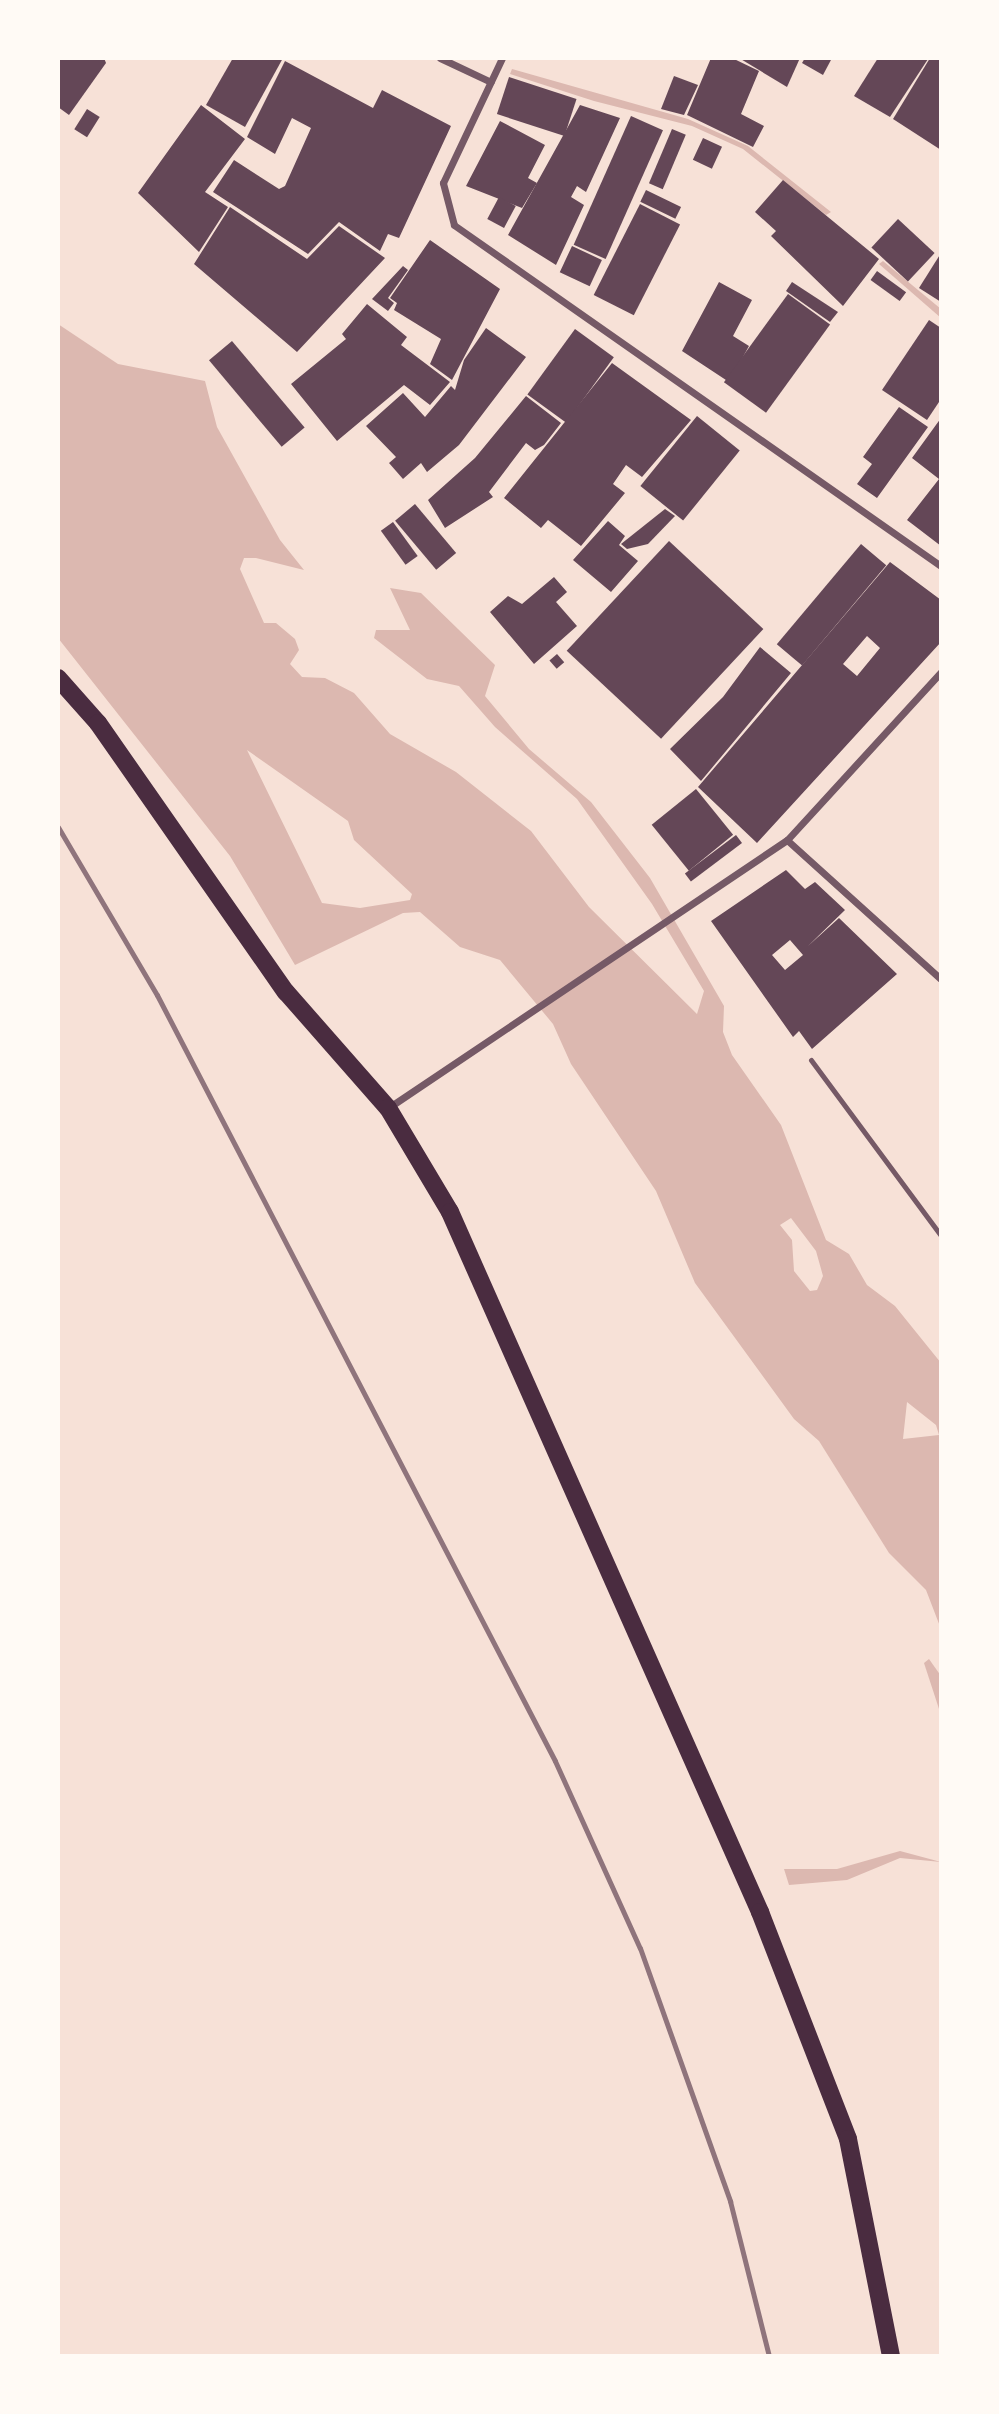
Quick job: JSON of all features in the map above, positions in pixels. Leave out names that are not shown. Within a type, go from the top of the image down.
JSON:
[{"type":"main road","points":[[58,678],[98,723],[286,992],[388,1108],[450,1212],[760,1912],[848,2139],[891,2356]]},
{"type":"street","points":[[440,58],[491,82]]},
{"type":"street","points":[[502,58],[443,183],[454,225],[941,566]]},
{"type":"street","points":[[388,1108],[422,1081],[697,905],[787,840],[941,672]]},
{"type":"street","points":[[787,840],[941,979]]},
{"type":"lane","points":[[811,1060],[941,1236]]},
{"type":"shaded area","points":[[512,69],[688,119],[748,146],[831,212],[826,215],[743,149],[692,126],[594,101],[510,74]]},
{"type":"shaded area","points":[[883,261],[941,309],[941,318],[879,264]]},
{"type":"shaded area","points":[[58,324],[118,364],[205,381],[217,427],[280,540],[304,570],[256,558],[244,558],[240,569],[264,623],[276,623],[295,639],[299,650],[290,664],[302,677],[325,678],[354,693],[390,734],[456,772],[531,831],[589,907],[697,1014],[704,991],[652,904],[577,799],[495,727],[459,686],[427,679],[374,638],[376,630],[410,630],[390,588],[421,593],[495,665],[485,696],[529,749],[591,802],[650,878],[724,1006],[723,1032],[732,1055],[781,1125],[826,1240],[849,1254],[867,1285],[895,1306],[941,1363],[941,1629],[926,1590],[889,1553],[819,1441],[794,1419],[695,1283],[656,1191],[571,1064],[553,1024],[500,960],[460,947],[420,912],[403,913],[295,965],[230,856],[58,638]],"holes":[[[247,750],[348,821],[354,840],[412,894],[410,900],[360,908],[322,903]],[[791,1218],[816,1251],[823,1276],[817,1290],[810,1291],[794,1271],[792,1240],[780,1225]],[[907,1402],[936,1425],[939,1435],[903,1439]]]},
{"type":"shaded area","points":[[929,1659],[941,1676],[941,1715],[924,1663]]},
{"type":"shaded area","points":[[900,1851],[941,1862],[900,1858],[847,1880],[789,1885],[784,1869],[837,1869]]},
{"type":"building","points":[[58,58],[104,58],[106,63],[69,115],[58,107]]},
{"type":"building","points":[[233,58],[283,58],[245,127],[206,105]]},
{"type":"building","points":[[711,58],[732,58],[759,71],[741,114],[764,126],[753,147],[687,115]]},
{"type":"building","points":[[739,58],[800,58],[787,87]]},
{"type":"building","points":[[805,58],[832,58],[823,75],[802,63]]},
{"type":"building","points":[[878,58],[928,59],[890,117],[854,96]]},
{"type":"building","points":[[930,58],[941,58],[941,150],[893,119]]},
{"type":"building","points":[[285,61],[373,108],[382,90],[451,126],[399,238],[388,234],[380,251],[339,222],[308,254],[213,192],[234,160],[279,189],[285,186],[311,128],[292,118],[275,154],[247,137]]},
{"type":"building","points":[[674,76],[698,85],[684,115],[661,109]]},
{"type":"building","points":[[509,77],[577,99],[564,136],[497,114]]},
{"type":"building","points":[[201,105],[245,139],[205,192],[228,207],[199,252],[138,193]]},
{"type":"building","points":[[580,105],[620,118],[586,192],[577,186],[571,197],[584,205],[556,265],[508,235]]},
{"type":"building","points":[[87,109],[100,117],[87,137],[74,129]]},
{"type":"building","points":[[631,116],[663,130],[606,259],[574,245]]},
{"type":"building","points":[[500,121],[545,145],[528,178],[537,183],[522,208],[466,186]]},
{"type":"building","points":[[672,129],[686,135],[663,189],[649,183]]},
{"type":"building","points":[[703,138],[722,147],[712,169],[693,160]]},
{"type":"building","points":[[783,180],[879,259],[843,306],[771,236],[776,231],[755,212]]},
{"type":"building","points":[[646,190],[681,207],[675,219],[640,202]]},
{"type":"building","points":[[499,197],[516,206],[504,228],[487,219]]},
{"type":"building","points":[[640,204],[680,224],[634,315],[594,295]]},
{"type":"building","points":[[230,207],[307,259],[339,226],[385,258],[297,352],[194,264]]},
{"type":"building","points":[[898,219],[935,253],[908,282],[871,248]]},
{"type":"building","points":[[430,240],[500,289],[452,380],[430,364],[441,339],[394,310],[397,303],[390,298]]},
{"type":"building","points":[[572,246],[602,260],[590,286],[560,272]]},
{"type":"building","points":[[941,253],[941,302],[919,288]]},
{"type":"building","points":[[403,266],[408,270],[388,298],[394,303],[388,311],[372,299]]},
{"type":"building","points":[[877,271],[906,292],[900,301],[871,280]]},
{"type":"building","points":[[719,282],[752,300],[733,336],[749,346],[729,382],[682,351]]},
{"type":"building","points":[[792,282],[838,312],[830,322],[786,291]]},
{"type":"building","points":[[788,294],[830,325],[766,413],[724,382]]},
{"type":"building","points":[[367,304],[407,337],[401,345],[450,382],[430,405],[404,385],[337,441],[291,384],[346,339],[342,334]]},
{"type":"building","points":[[929,320],[941,328],[941,399],[927,420],[882,390]]},
{"type":"building","points":[[486,328],[526,357],[459,445],[427,472],[421,463],[403,479],[389,463],[396,457],[366,426],[403,393],[425,417],[451,386],[455,390],[464,360]]},
{"type":"building","points":[[575,329],[614,357],[566,423],[527,395]]},
{"type":"building","points":[[232,341],[305,428],[282,447],[209,360]]},
{"type":"building","points":[[612,363],[691,420],[642,477],[626,465],[613,484],[625,493],[581,546],[548,520],[541,528],[504,498]]},
{"type":"building","points":[[526,396],[561,423],[544,445],[535,450],[526,443],[489,492],[493,497],[445,528],[428,500],[475,458]]},
{"type":"building","points":[[899,407],[928,427],[877,498],[857,484],[872,464],[863,457]]},
{"type":"building","points":[[697,416],[740,451],[683,521],[640,486]]},
{"type":"building","points":[[941,418],[941,546],[907,520],[939,479],[912,458]]},
{"type":"building","points":[[415,504],[456,553],[436,570],[395,521]]},
{"type":"building","points":[[665,509],[675,516],[648,544],[627,549],[621,544]]},
{"type":"building","points":[[608,521],[625,536],[619,545],[638,561],[611,592],[573,560]]},
{"type":"building","points":[[393,522],[418,556],[406,565],[381,531]]},
{"type":"building","points":[[669,541],[763,629],[661,739],[567,651]]},
{"type":"building","points":[[861,544],[886,565],[802,666],[777,644]]},
{"type":"building","points":[[890,562],[941,600],[941,642],[757,843],[698,787]],"holes":[[[867,636],[880,648],[857,676],[843,664]]]},
{"type":"building","points":[[554,577],[567,592],[556,602],[577,626],[534,664],[490,612],[508,596],[522,604]]},
{"type":"building","points":[[760,647],[791,673],[701,781],[670,749],[723,697]]},
{"type":"building","points":[[557,654],[564,662],[557,669],[549,661]]},
{"type":"building","points":[[696,789],[733,835],[689,871],[652,825]]},
{"type":"building","points":[[736,835],[742,843],[691,882],[685,874]]},
{"type":"building","points":[[786,870],[805,889],[815,882],[845,910],[808,946],[839,918],[897,974],[812,1049],[799,1031],[793,1037],[711,921]],"holes":[[[790,940],[803,955],[785,970],[772,955]]]},
{"type":"railway","points":[[58,827],[157,995],[555,1761],[640,1948],[730,2201],[769,2356]]}]
